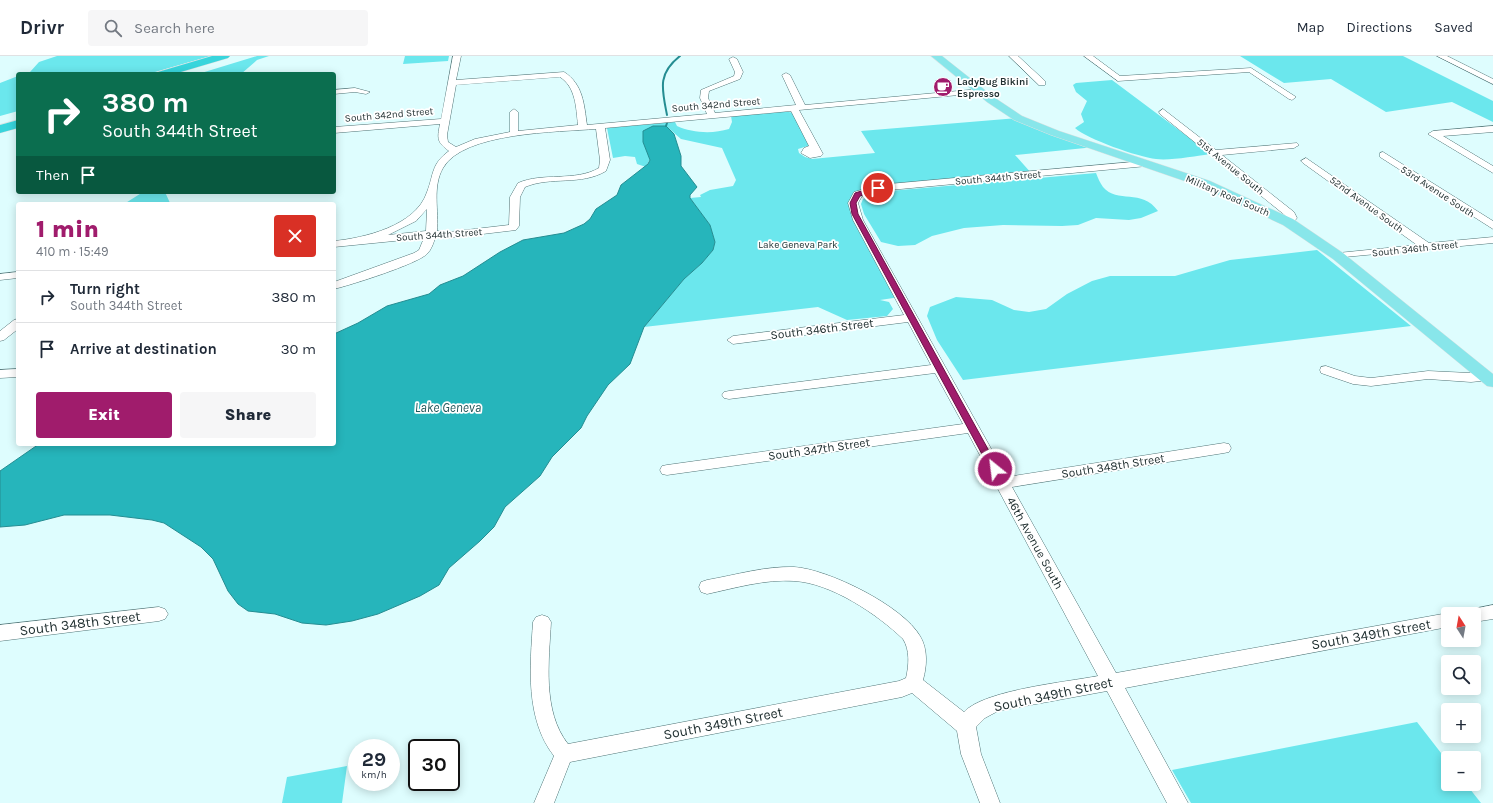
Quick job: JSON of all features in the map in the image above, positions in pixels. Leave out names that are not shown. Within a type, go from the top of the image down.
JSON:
[{"type":"highway","points":[[169,72],[224,56]]},
{"type":"highway","points":[[184,72],[238,56]]},
{"type":"highway","points":[[0,120],[16,116]]},
{"type":"highway","points":[[0,128],[16,123]]},
{"type":"main road","name":"Military Road South","points":[[936,56],[1009,112],[1030,123],[1144,164],[1206,184],[1288,222],[1338,256],[1490,379]]},
{"type":"street","points":[[1013,56],[1042,83]]},
{"type":"street","points":[[1088,56],[1118,79],[1251,70],[1292,97]]},
{"type":"street","points":[[1441,56],[1493,82]]},
{"type":"street","points":[[712,116],[704,94],[705,90],[714,85],[733,79],[739,75],[733,59]]},
{"type":"street","points":[[336,285],[419,256],[428,245],[432,215],[431,196],[438,167],[456,151],[446,145],[443,141],[445,120],[456,60]]},
{"type":"street","points":[[451,83],[561,74],[566,76],[578,93],[583,127]]},
{"type":"street","points":[[786,76],[814,148]]},
{"type":"street","points":[[336,92],[355,90],[366,92]]},
{"type":"street","name":"South 342nd Street","points":[[456,151],[488,139],[514,134],[980,91]]},
{"type":"street","points":[[514,112],[514,134]]},
{"type":"street","name":"51st Avenue South","points":[[1163,112],[1215,152],[1290,214],[1292,218],[1288,222]]},
{"type":"street","name":"South 342nd Street","points":[[336,130],[445,120]]},
{"type":"street","name":"South 344th Street","points":[[362,240],[430,234],[450,235],[512,228],[514,226],[515,197],[517,188],[522,184],[530,181],[588,175],[602,171],[605,163],[600,126]]},
{"type":"street","points":[[1493,129],[1434,134],[1493,170]]},
{"type":"street","points":[[1215,152],[1294,145]]},
{"type":"street","name":"53rd Avenue South","points":[[1383,155],[1493,226]]},
{"type":"street","name":"52nd Avenue South","points":[[1306,161],[1427,247]]},
{"type":"street","name":"South 344th Street","points":[[855,198],[858,194],[864,191],[878,188],[1144,164]]},
{"type":"street","points":[[336,244],[362,240],[407,222],[416,215],[431,196]]},
{"type":"street","name":"46th Avenue South","points":[[855,198],[853,208],[858,220],[1178,803]]},
{"type":"street","name":"South 346th Street","points":[[1338,256],[1493,240]]},
{"type":"street","points":[[0,277],[16,275]]},
{"type":"street","name":"South 346th Street","points":[[733,340],[911,318]]},
{"type":"street","points":[[0,337],[16,325]]},
{"type":"street","points":[[729,395],[939,368]]},
{"type":"street","points":[[1326,370],[1352,379],[1370,382],[1427,375],[1490,379]]},
{"type":"street","points":[[0,374],[16,373]]},
{"type":"street","name":"South 347th Street","points":[[667,470],[972,428]]},
{"type":"street","name":"South 348th Street","points":[[1002,483],[1224,448]]},
{"type":"street","points":[[707,587],[780,574],[807,576],[827,581],[900,624],[914,640],[917,668],[913,683],[966,726],[971,754],[990,803]]},
{"type":"street","points":[[1481,614],[1493,612]]},
{"type":"street","name":"South 348th Street","points":[[0,632],[159,614]]},
{"type":"street","name":"South 349th Street","points":[[966,726],[969,719],[975,713],[996,703],[1441,621]]},
{"type":"street","points":[[542,622],[541,685],[545,715],[551,736],[564,754],[544,803]]},
{"type":"street","name":"South 349th Street","points":[[564,754],[902,689],[913,683]]},
{"type":"green space","points":[[57,56],[211,56],[155,72],[30,72],[39,62]]},
{"type":"green space","points":[[257,56],[269,56],[257,60],[243,72],[205,72]]},
{"type":"green space","points":[[405,56],[449,56],[448,61],[403,64]]},
{"type":"green space","points":[[1240,56],[1403,56],[1493,101],[1493,122],[1452,102],[1386,112],[1331,79],[1284,83]]},
{"type":"green space","points":[[16,77],[16,112],[0,116],[0,83]]},
{"type":"green space","points":[[1112,80],[1211,154],[1168,159],[1148,158],[1101,142],[1075,128],[1084,122],[1081,114],[1087,101],[1076,92],[1073,85],[1076,83]]},
{"type":"green space","name":"Lake Geneva Park","points":[[783,111],[794,113],[811,145],[798,149],[799,153],[812,159],[875,153],[861,131],[1018,118],[1095,147],[1015,155],[1032,174],[864,191],[853,203],[900,297],[880,300],[889,302],[893,309],[887,316],[847,320],[818,307],[644,327],[684,279],[702,263],[713,250],[715,242],[710,225],[690,198],[701,197],[700,195],[710,190],[733,186],[736,180],[722,148],[681,139],[666,126],[646,167],[637,164],[635,157],[625,156],[613,158],[607,128],[675,122],[677,126],[689,130],[716,132],[729,129],[732,122],[731,116]]},
{"type":"green space","points":[[1096,173],[1103,187],[1109,192],[1115,195],[1145,200],[1152,204],[1158,211],[1141,218],[1129,220],[1096,218],[1078,225],[1003,225],[964,228],[932,236],[915,245],[898,246],[881,242],[864,214],[861,204],[863,199],[878,192]]},
{"type":"green space","points":[[140,194],[166,194],[170,202],[127,202]]},
{"type":"green space","points":[[1317,250],[1411,326],[963,380],[937,340],[927,316],[930,307],[956,297],[992,300],[1014,310],[1029,312],[1046,309],[1067,294],[1092,281],[1110,276],[1175,276],[1230,260]]},
{"type":"green space","points":[[1417,722],[1441,753],[1441,791],[1472,791],[1481,803],[1191,803],[1172,770]]},
{"type":"green space","points":[[347,766],[342,803],[282,803],[287,777]]},
{"type":"water","name":"Lake Geneva","points":[[653,126],[666,126],[674,134],[681,156],[681,166],[697,187],[690,195],[690,198],[710,225],[715,242],[713,250],[702,263],[684,279],[644,327],[630,364],[608,385],[587,416],[581,428],[552,457],[540,476],[505,507],[494,527],[449,568],[439,585],[420,596],[378,614],[352,621],[326,625],[302,623],[275,614],[248,611],[238,604],[228,591],[213,559],[201,547],[164,523],[152,520],[110,515],[64,515],[25,525],[0,527],[0,471],[36,446],[336,446],[336,333],[358,323],[387,306],[429,294],[440,285],[463,276],[500,252],[523,240],[564,233],[584,224],[590,219],[596,209],[617,195],[621,185],[648,164],[650,160],[643,142],[643,131]]},
{"type":"waterway","points":[[667,115],[663,90],[664,76],[668,69],[680,56]]},
{"type":"place","name":"LadyBug Bikini Espresso","points":[[943,87]]},
{"type":"route","points":[[878,188],[858,194],[853,203],[855,214],[995,469]]}]
